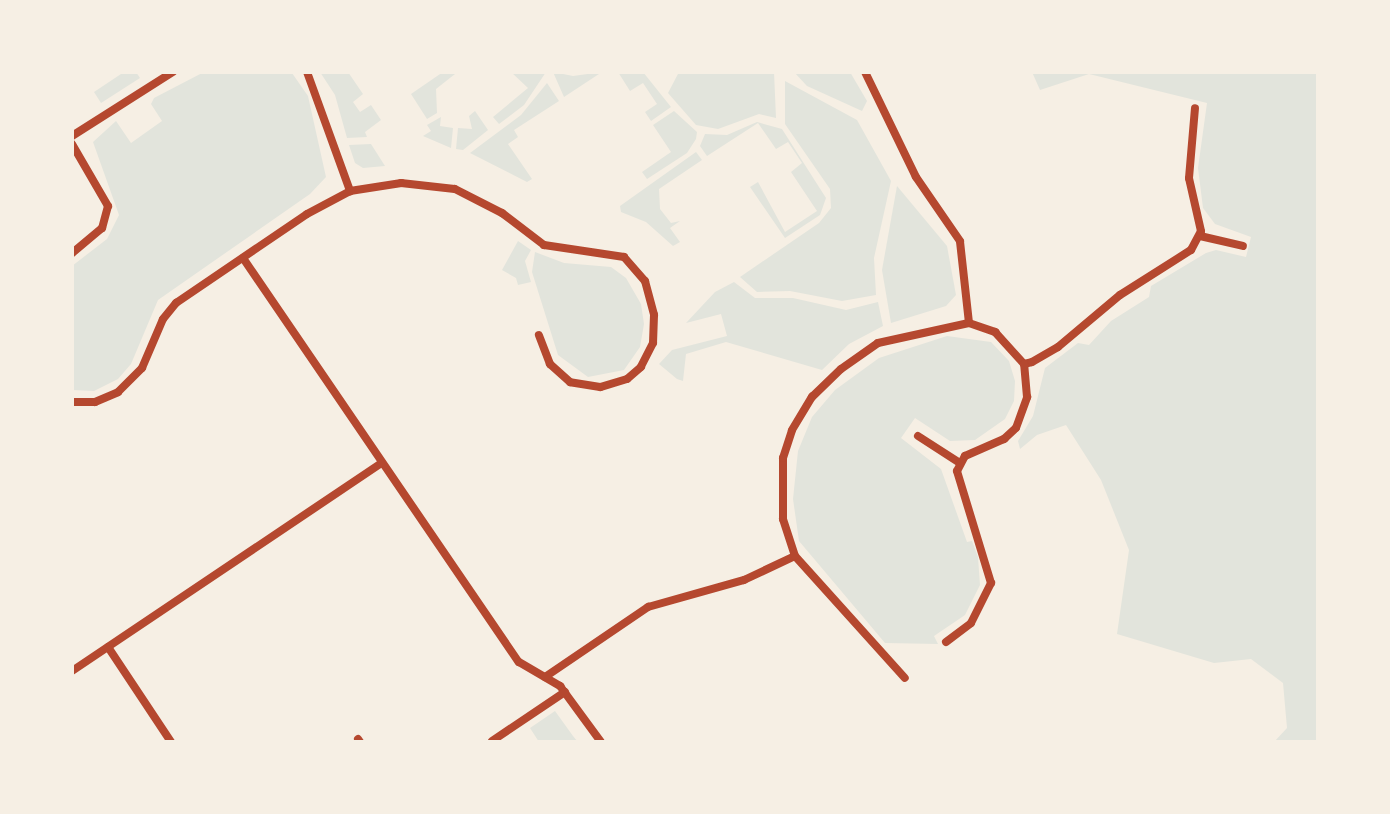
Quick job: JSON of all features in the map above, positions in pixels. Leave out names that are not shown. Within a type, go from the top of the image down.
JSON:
[{"type":"street","points":[[72,136],[173,72]]},
{"type":"street","points":[[307,72],[350,191]]},
{"type":"street","points":[[865,72],[916,177],[960,241],[969,323]]},
{"type":"street","points":[[1024,364],[1058,347],[1120,295],[1191,250],[1200,236],[1188,169],[1195,108]]},
{"type":"street","points":[[72,144],[108,206],[102,228],[72,253]]},
{"type":"street","points":[[72,402],[100,401],[125,387],[150,356],[168,311],[243,258],[350,191],[401,183],[455,189],[502,213],[544,245],[624,257],[645,281],[654,315],[653,343],[641,367],[627,379],[600,387],[570,382],[550,364],[539,335]]},
{"type":"street","points":[[1200,236],[1243,246]]},
{"type":"street","points":[[243,258],[519,662],[565,692],[601,742]]},
{"type":"street","points":[[905,678],[795,556],[783,519],[783,458],[792,430],[812,397],[841,369],[878,343],[969,323],[1002,336],[1024,364],[1027,397],[1016,428],[960,463]]},
{"type":"street","points":[[918,436],[960,463]]},
{"type":"street","points":[[72,671],[381,463]]},
{"type":"street","points":[[946,642],[971,623],[991,583],[990,565],[960,492],[960,463]]},
{"type":"street","points":[[545,677],[648,607],[744,580],[795,556]]},
{"type":"street","points":[[108,647],[171,742]]},
{"type":"street","points":[[492,741],[565,692]]},
{"type":"shaded area","points":[[124,72],[136,72],[140,78],[101,103],[94,92]]},
{"type":"shaded area","points":[[204,72],[292,73],[308,96],[326,177],[310,194],[158,300],[131,364],[118,379],[94,391],[72,390],[72,266],[107,239],[119,215],[93,142],[116,121],[131,143],[162,121],[151,104],[154,98]]},
{"type":"shaded area","points":[[320,72],[348,72],[363,94],[353,102],[360,112],[371,105],[381,120],[365,132],[367,137],[347,138],[335,95]]},
{"type":"shaded area","points":[[443,72],[455,74],[436,89],[437,113],[427,119],[411,94]]},
{"type":"shaded area","points":[[511,72],[546,72],[524,105],[499,124],[493,117],[528,88]]},
{"type":"shaded area","points":[[553,72],[573,76],[602,72],[564,97]]},
{"type":"shaded area","points":[[618,72],[643,72],[671,107],[651,121],[645,112],[657,104],[643,83],[630,91]]},
{"type":"shaded area","points":[[679,72],[774,72],[776,118],[759,114],[718,129],[696,125],[668,93]]},
{"type":"shaded area","points":[[794,72],[850,72],[867,101],[862,111],[807,86]]},
{"type":"shaded area","points":[[1032,72],[1318,72],[1318,742],[1274,742],[1287,728],[1283,683],[1251,659],[1214,663],[1117,634],[1129,550],[1101,480],[1066,425],[1037,435],[1020,449],[1018,441],[1033,416],[1045,368],[1078,343],[1089,345],[1111,321],[1149,297],[1151,286],[1206,253],[1216,250],[1246,257],[1251,237],[1215,224],[1203,208],[1198,168],[1207,103],[1089,74],[1040,90]]},
{"type":"shaded area","points":[[785,81],[857,120],[891,181],[874,258],[876,295],[842,301],[790,291],[757,292],[740,277],[819,223],[831,208],[830,189],[785,124]]},
{"type":"shaded area","points":[[547,83],[559,101],[514,130],[518,137],[508,144],[532,179],[527,182],[470,153],[521,115]]},
{"type":"shaded area","points":[[475,111],[488,130],[463,150],[456,149],[458,128],[472,129],[469,116]]},
{"type":"shaded area","points":[[674,111],[697,132],[696,139],[687,153],[647,179],[642,172],[671,152],[653,125]]},
{"type":"shaded area","points":[[441,117],[440,126],[453,128],[451,148],[423,136],[431,131],[427,125]]},
{"type":"shaded area","points":[[757,122],[782,129],[826,198],[820,215],[785,238],[750,187],[758,182],[785,232],[817,211],[791,172],[802,163],[788,142],[776,149],[758,123],[707,156],[700,146],[705,134],[727,135]]},
{"type":"shaded area","points":[[371,144],[385,166],[363,168],[355,163],[349,145]]},
{"type":"shaded area","points":[[696,152],[702,160],[659,189],[660,209],[671,223],[680,221],[670,228],[680,242],[673,246],[646,222],[621,212],[620,206]]},
{"type":"shaded area","points":[[897,186],[947,246],[956,295],[946,306],[891,323],[882,270]]},
{"type":"shaded area","points":[[518,241],[531,250],[525,261],[531,282],[518,285],[516,278],[502,270]]},
{"type":"shaded area","points":[[535,252],[564,263],[611,267],[626,278],[641,304],[644,324],[640,347],[624,370],[588,377],[558,355],[532,272]]},
{"type":"shaded area","points":[[734,282],[755,298],[793,298],[846,310],[878,302],[883,326],[849,344],[822,370],[726,342],[686,354],[683,381],[677,379],[659,364],[672,350],[727,336],[721,314],[686,323],[715,292]]},
{"type":"shaded area","points":[[947,336],[991,342],[1009,361],[1015,381],[1014,401],[1005,419],[975,440],[950,441],[915,418],[901,438],[941,469],[967,542],[972,541],[978,557],[980,585],[965,615],[934,636],[938,644],[885,643],[799,541],[793,499],[798,451],[812,417],[835,390],[879,358]]},
{"type":"shaded area","points":[[555,711],[578,742],[539,742],[530,728]]}]
